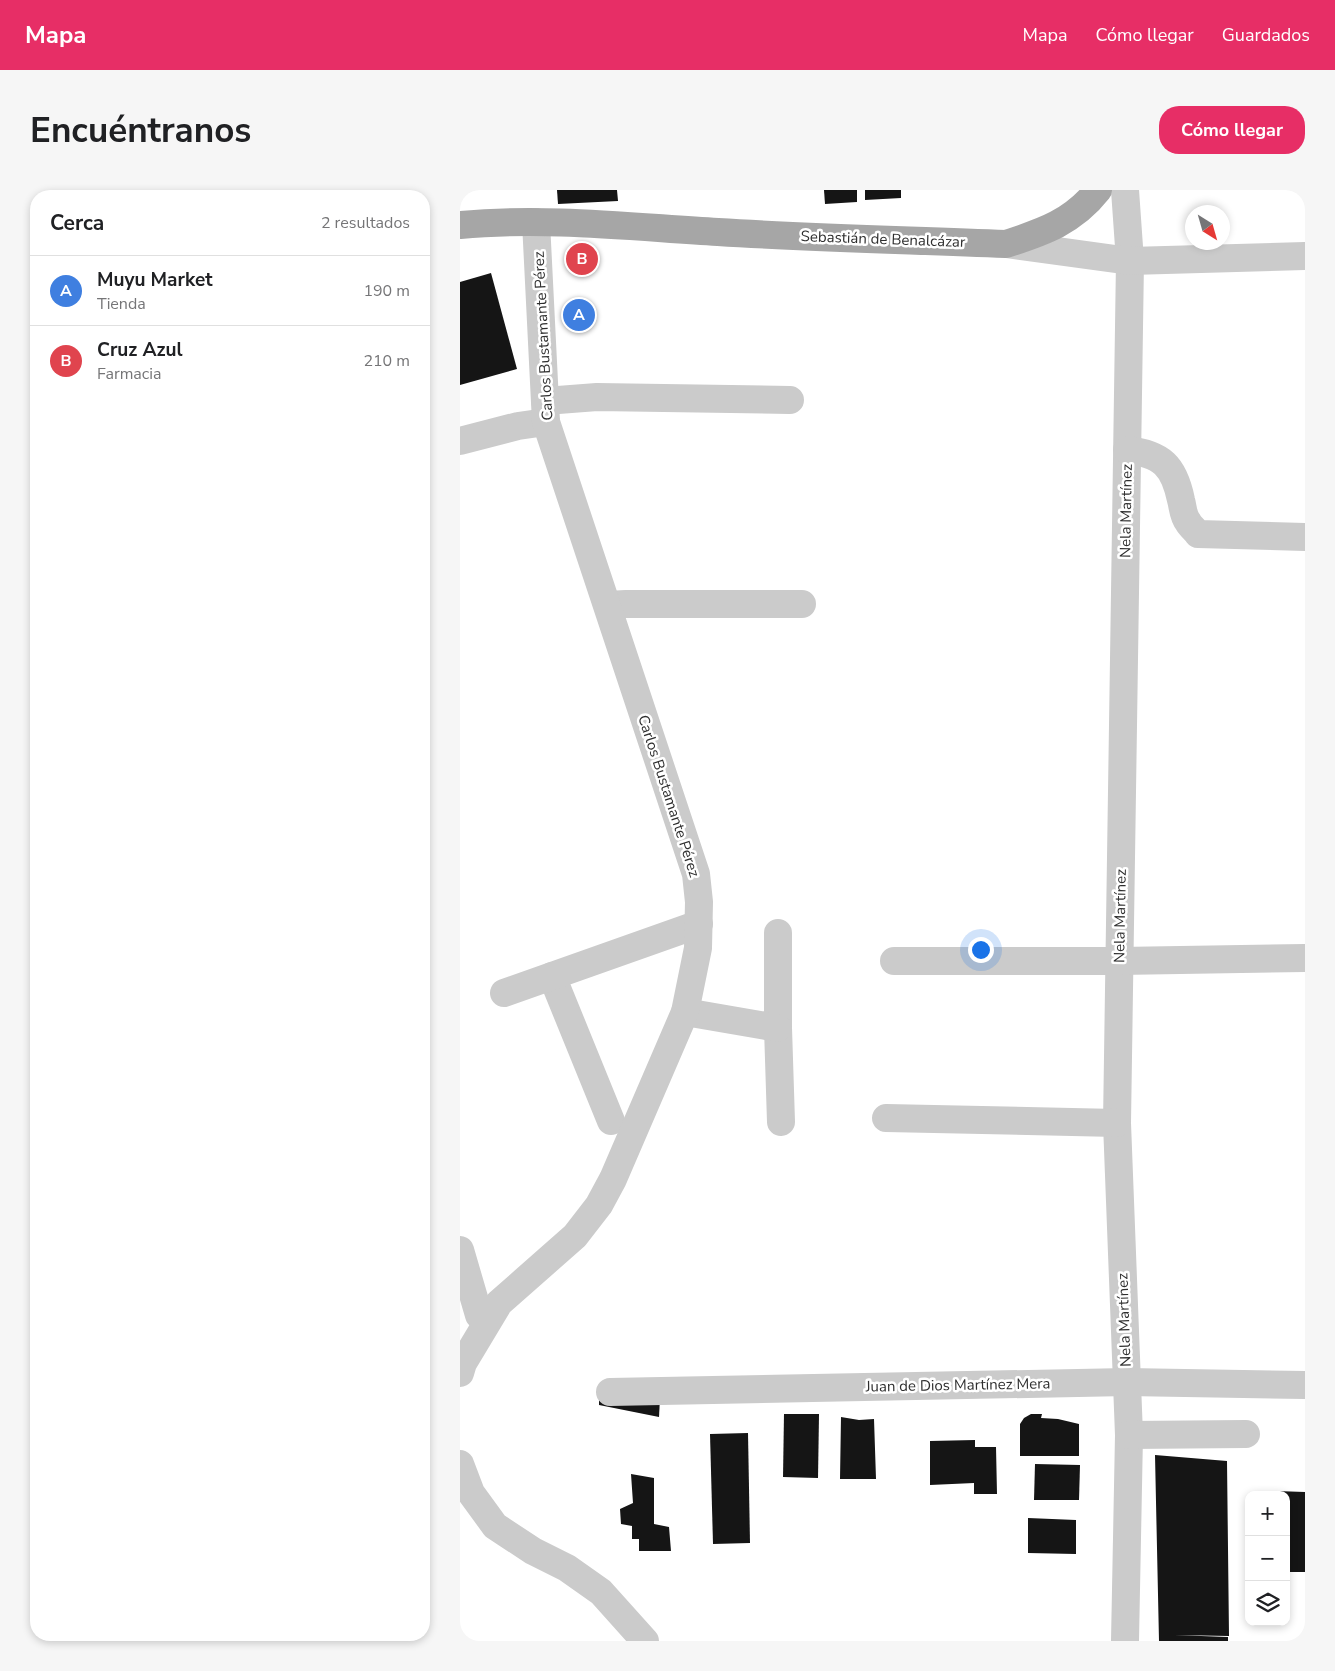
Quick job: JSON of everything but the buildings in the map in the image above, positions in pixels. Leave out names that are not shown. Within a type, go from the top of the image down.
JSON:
[{"type":"main road","points":[[1006,244],[1040,233],[1064,221],[1080,210],[1098,190]]},
{"type":"main road","name":"Sebastián de Benalcázar","points":[[460,225],[495,222],[536,222],[774,236],[1006,244]]},
{"type":"street","name":"Nela Martínez","points":[[1125,190],[1130,261],[1117,1123],[1129,1435],[1125,1641]]},
{"type":"street","name":"Carlos Bustamante Pérez","points":[[460,1373],[479,1314],[575,1236],[599,1205],[613,1179],[685,1012],[698,948],[699,924],[696,874],[546,411],[536,222]]},
{"type":"street","name":"Sebastián de Benalcázar","points":[[1006,244],[1130,261],[1305,256]]},
{"type":"street","points":[[460,441],[518,426],[546,411],[597,397],[790,400]]},
{"type":"street","points":[[1127,450],[1142,452],[1168,465],[1175,477],[1183,511],[1188,523],[1198,534],[1305,537]]},
{"type":"street","points":[[608,605],[802,604]]},
{"type":"street","points":[[504,993],[699,924]]},
{"type":"street","points":[[778,933],[778,1028],[781,1122]]},
{"type":"street","points":[[894,961],[1119,961],[1305,958]]},
{"type":"street","points":[[552,976],[612,1121]]},
{"type":"street","points":[[685,1012],[778,1028]]},
{"type":"street","points":[[886,1118],[1117,1123]]},
{"type":"street","points":[[460,1250],[479,1314]]},
{"type":"street","name":"Juan de Dios Martínez Mera","points":[[610,1392],[1127,1382],[1305,1385]]},
{"type":"street","points":[[1129,1435],[1246,1434]]},
{"type":"street","points":[[460,1464],[471,1493],[495,1526],[533,1551],[567,1568],[600,1592],[645,1641]]},
{"type":"place","name":"Cruz Azul","points":[[582,259]]},
{"type":"place","name":"Muyu Market","points":[[579,315]]}]
